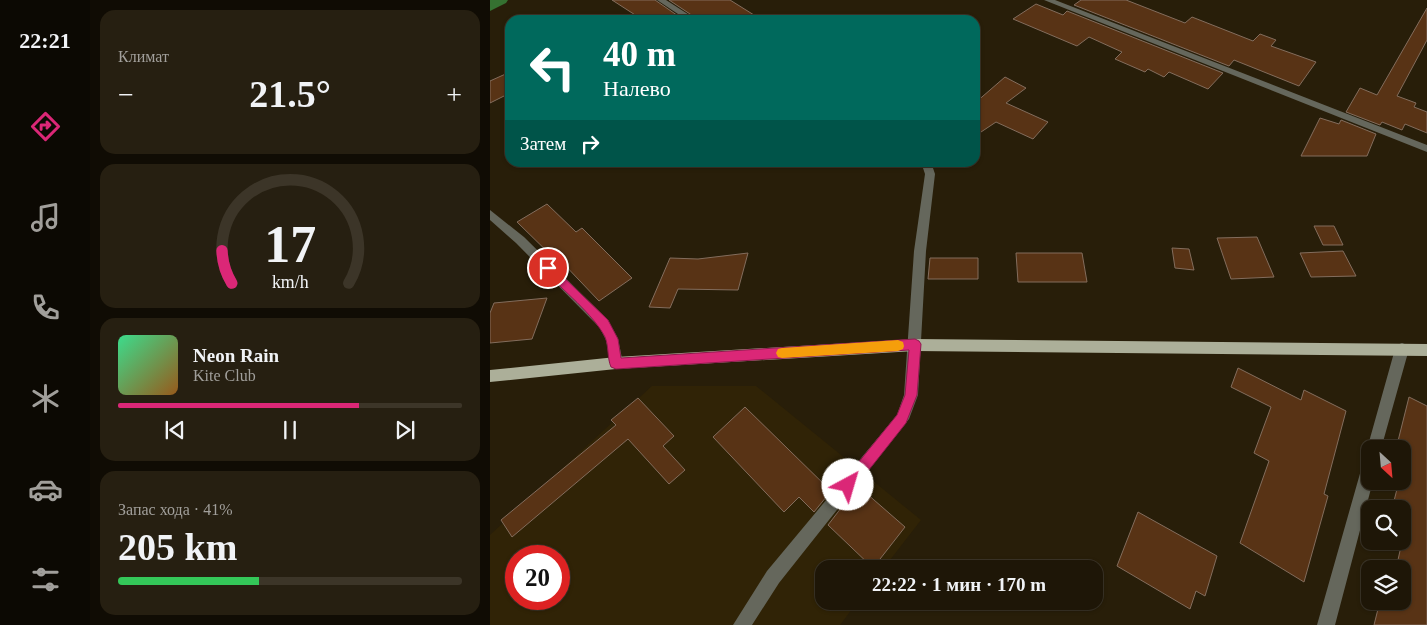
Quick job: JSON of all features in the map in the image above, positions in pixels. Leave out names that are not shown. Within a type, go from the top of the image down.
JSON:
[{"type":"main road","points":[[490,376],[616,363],[915,344],[1427,350]]},
{"type":"street","points":[[661,0],[685,15]]},
{"type":"street","points":[[1048,0],[1427,149]]},
{"type":"street","points":[[742,625],[773,577],[902,419],[911,395],[920,251],[930,174],[928,167]]},
{"type":"street","points":[[490,214],[604,324],[612,339],[616,363]]},
{"type":"street","points":[[1377,440],[1402,349]]},
{"type":"street","points":[[1326,625],[1363,490]]},
{"type":"shaded area","points":[[652,386],[756,386],[921,520],[890,560],[815,560],[815,610],[851,610],[840,625],[490,625],[490,535]]},
{"type":"building","points":[[612,0],[655,0],[677,15],[635,15]]},
{"type":"building","points":[[669,0],[730,0],[754,15],[692,15]]},
{"type":"building","points":[[1081,0],[1126,0],[1185,23],[1192,17],[1253,41],[1260,34],[1276,40],[1271,46],[1316,62],[1299,86],[1234,60],[1229,66],[1074,5]]},
{"type":"building","points":[[1036,4],[1063,15],[1067,11],[1223,73],[1208,89],[1169,72],[1164,77],[1148,69],[1145,72],[1115,59],[1122,52],[1089,37],[1077,46],[1013,19]]},
{"type":"building","points":[[1427,8],[1427,40],[1397,96],[1416,103],[1414,107],[1427,112],[1427,133],[1405,124],[1402,130],[1382,122],[1380,125],[1346,112],[1360,88],[1377,95]]},
{"type":"building","points":[[505,74],[505,96],[490,103],[490,81]]},
{"type":"building","points":[[1005,77],[1026,88],[1006,103],[1048,122],[1033,139],[996,122],[980,133],[980,99]]},
{"type":"building","points":[[1320,118],[1339,124],[1341,120],[1376,134],[1367,156],[1301,156]]},
{"type":"building","points":[[547,204],[576,232],[582,228],[632,278],[599,301],[560,260],[559,263],[517,222]]},
{"type":"building","points":[[1314,226],[1334,226],[1343,245],[1323,245]]},
{"type":"building","points":[[1257,237],[1274,277],[1231,279],[1217,238]]},
{"type":"building","points":[[1172,248],[1189,249],[1194,270],[1175,268]]},
{"type":"building","points":[[1343,251],[1356,276],[1311,277],[1300,253]]},
{"type":"building","points":[[748,253],[738,290],[678,289],[670,308],[649,307],[670,258],[698,259]]},
{"type":"building","points":[[1016,253],[1082,253],[1087,282],[1018,282]]},
{"type":"building","points":[[930,258],[978,258],[978,279],[928,279]]},
{"type":"building","points":[[547,298],[532,339],[490,343],[490,313],[494,303]]},
{"type":"building","points":[[1238,368],[1301,400],[1304,390],[1346,411],[1324,494],[1328,496],[1304,582],[1240,543],[1269,461],[1254,453],[1271,407],[1231,387]]},
{"type":"building","points":[[1409,397],[1427,406],[1427,625],[1374,625],[1378,610],[1411,610],[1411,560],[1398,560],[1400,550],[1411,550],[1411,500],[1394,500],[1397,490],[1411,490],[1411,440],[1398,440]]},
{"type":"building","points":[[638,398],[674,436],[663,446],[685,470],[669,484],[628,439],[512,537],[501,520],[616,425],[611,420]]},
{"type":"building","points":[[745,407],[831,491],[814,512],[799,497],[784,512],[713,437]]},
{"type":"building","points":[[858,486],[905,527],[879,560],[865,560],[828,525]]},
{"type":"building","points":[[1138,512],[1217,556],[1205,596],[1196,591],[1190,609],[1117,566]]},
{"type":"waterway","points":[[490,6],[501,0]]},
{"type":"slow traffic","points":[[782,353],[898,346]]},
{"type":"route","points":[[548,268],[604,324],[612,339],[616,363],[915,344],[911,395],[902,419],[848,485]]}]
